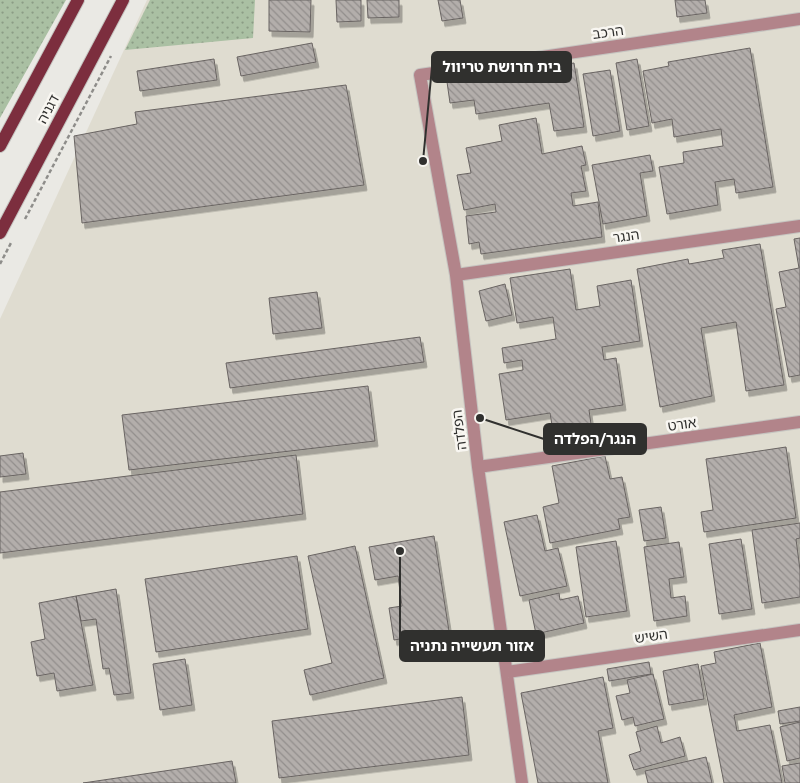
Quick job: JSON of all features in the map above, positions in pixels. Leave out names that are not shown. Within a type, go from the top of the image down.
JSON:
[{"type":"main road","name":"דגניה","points":[[0,146],[78,0]]},
{"type":"main road","name":"דגניה","points":[[0,233],[123,0]]},
{"type":"street","name":"הרכב","points":[[420,75],[800,19]]},
{"type":"street","name":"הפלדה","points":[[420,75],[456,275],[478,467],[522,783]]},
{"type":"street","name":"הנגר","points":[[456,275],[800,226]]},
{"type":"street","name":"אורט","points":[[478,467],[800,422]]},
{"type":"street","name":"השיש","points":[[507,672],[800,630]]},
{"type":"shaded area","points":[[147,0],[800,0],[800,783],[0,783],[0,319]]},
{"type":"green space","points":[[0,0],[66,0],[0,118]]},
{"type":"green space","points":[[150,0],[255,0],[253,38],[125,50]]},
{"type":"building","points":[[269,0],[311,0],[310,32],[269,31]]},
{"type":"building","points":[[336,0],[361,0],[361,21],[337,22]]},
{"type":"building","points":[[367,0],[399,0],[399,17],[368,18]]},
{"type":"building","points":[[438,0],[460,0],[463,18],[442,21]]},
{"type":"building","points":[[675,0],[705,0],[707,13],[677,17]]},
{"type":"building","points":[[312,43],[316,62],[241,76],[237,57]]},
{"type":"building","points":[[750,48],[773,187],[736,193],[734,179],[715,182],[718,205],[667,214],[659,167],[684,163],[683,152],[723,146],[721,129],[674,137],[672,119],[652,123],[643,71],[669,66],[668,62]]},
{"type":"building","points":[[214,59],[217,80],[140,91],[137,71]]},
{"type":"building","points":[[637,59],[649,126],[627,130],[616,63]]},
{"type":"building","points":[[574,63],[584,127],[554,131],[549,103],[476,114],[474,100],[450,103],[447,82]]},
{"type":"building","points":[[610,70],[620,131],[593,136],[583,74]]},
{"type":"building","points":[[346,85],[364,185],[82,223],[74,136],[137,124],[135,112]]},
{"type":"building","points":[[536,118],[542,154],[582,146],[586,165],[581,166],[586,191],[571,193],[573,206],[598,202],[602,237],[481,254],[479,242],[469,244],[466,216],[496,212],[495,204],[464,210],[457,175],[471,173],[466,148],[502,141],[499,125]]},
{"type":"building","points":[[650,155],[653,171],[640,173],[647,216],[603,224],[592,165]]},
{"type":"building","points":[[800,238],[800,375],[789,377],[776,309],[786,307],[779,272],[799,268],[794,239]]},
{"type":"building","points":[[760,244],[784,385],[746,391],[736,322],[701,328],[712,396],[660,407],[637,269],[688,259],[689,264],[724,258],[722,250]]},
{"type":"building","points":[[570,269],[576,310],[600,306],[597,286],[631,280],[640,341],[602,347],[604,360],[616,358],[623,405],[589,410],[592,431],[554,437],[550,413],[506,420],[499,374],[523,370],[522,360],[504,363],[502,348],[556,339],[553,317],[517,323],[510,278]]},
{"type":"building","points":[[505,284],[512,315],[486,321],[479,291]]},
{"type":"building","points":[[317,292],[322,328],[273,334],[269,298]]},
{"type":"building","points":[[420,337],[424,362],[230,388],[226,363]]},
{"type":"building","points":[[368,386],[375,441],[129,470],[122,415]]},
{"type":"building","points":[[786,447],[796,518],[704,532],[701,512],[713,510],[706,459]]},
{"type":"building","points":[[23,453],[26,474],[0,477],[0,456]]},
{"type":"building","points":[[296,455],[303,514],[0,553],[0,492]]},
{"type":"building","points":[[605,456],[610,479],[622,477],[630,517],[618,519],[620,529],[550,543],[543,507],[559,503],[552,466]]},
{"type":"building","points":[[661,507],[666,538],[644,541],[639,510]]},
{"type":"building","points":[[537,515],[545,551],[558,548],[567,586],[520,596],[504,522]]},
{"type":"building","points":[[800,523],[800,538],[796,539],[800,570],[800,597],[762,603],[752,530]]},
{"type":"building","points":[[434,536],[449,631],[394,640],[389,608],[402,606],[398,576],[375,580],[369,547]]},
{"type":"building","points":[[741,539],[752,609],[719,614],[709,544]]},
{"type":"building","points":[[616,541],[627,611],[586,617],[576,547]]},
{"type":"building","points":[[679,542],[684,577],[669,579],[671,598],[685,596],[687,616],[654,621],[644,547]]},
{"type":"building","points":[[355,546],[384,678],[310,695],[304,670],[332,663],[308,556]]},
{"type":"building","points":[[297,556],[308,629],[156,652],[145,579]]},
{"type":"building","points":[[116,589],[131,693],[114,695],[109,668],[103,669],[96,619],[81,621],[76,596]]},
{"type":"building","points":[[559,593],[560,600],[578,596],[584,623],[536,634],[529,600]]},
{"type":"building","points":[[76,596],[93,685],[57,691],[54,673],[37,676],[31,642],[45,639],[39,603]]},
{"type":"building","points":[[760,643],[772,707],[734,715],[737,731],[770,725],[782,783],[724,783],[701,666],[716,663],[714,652]]},
{"type":"building","points":[[185,659],[192,705],[160,710],[153,664]]},
{"type":"building","points":[[649,662],[651,674],[609,681],[607,669]]},
{"type":"building","points":[[698,664],[704,699],[669,705],[663,671]]},
{"type":"building","points":[[653,674],[664,719],[635,726],[633,717],[622,720],[616,696],[630,693],[627,680]]},
{"type":"building","points":[[603,677],[613,728],[598,731],[608,783],[538,783],[521,693]]},
{"type":"building","points":[[462,697],[469,755],[279,778],[272,721]]},
{"type":"building","points":[[800,707],[800,721],[780,724],[778,711]]},
{"type":"building","points":[[800,722],[800,758],[787,761],[780,727]]},
{"type":"building","points":[[657,726],[661,743],[680,737],[685,756],[634,770],[629,755],[641,751],[636,732]]},
{"type":"building","points":[[706,757],[712,783],[648,783],[645,771]]},
{"type":"building","points":[[232,761],[236,783],[83,783]]},
{"type":"building","points":[[800,763],[800,783],[785,783],[782,766]]},
{"type":"place","name":"בית חרושת טריוול","points":[[423,161]]},
{"type":"place","name":"הנגר/הפלדה","points":[[480,418]]},
{"type":"place","name":"אזור תעשייה נתניה","points":[[400,551]]}]
